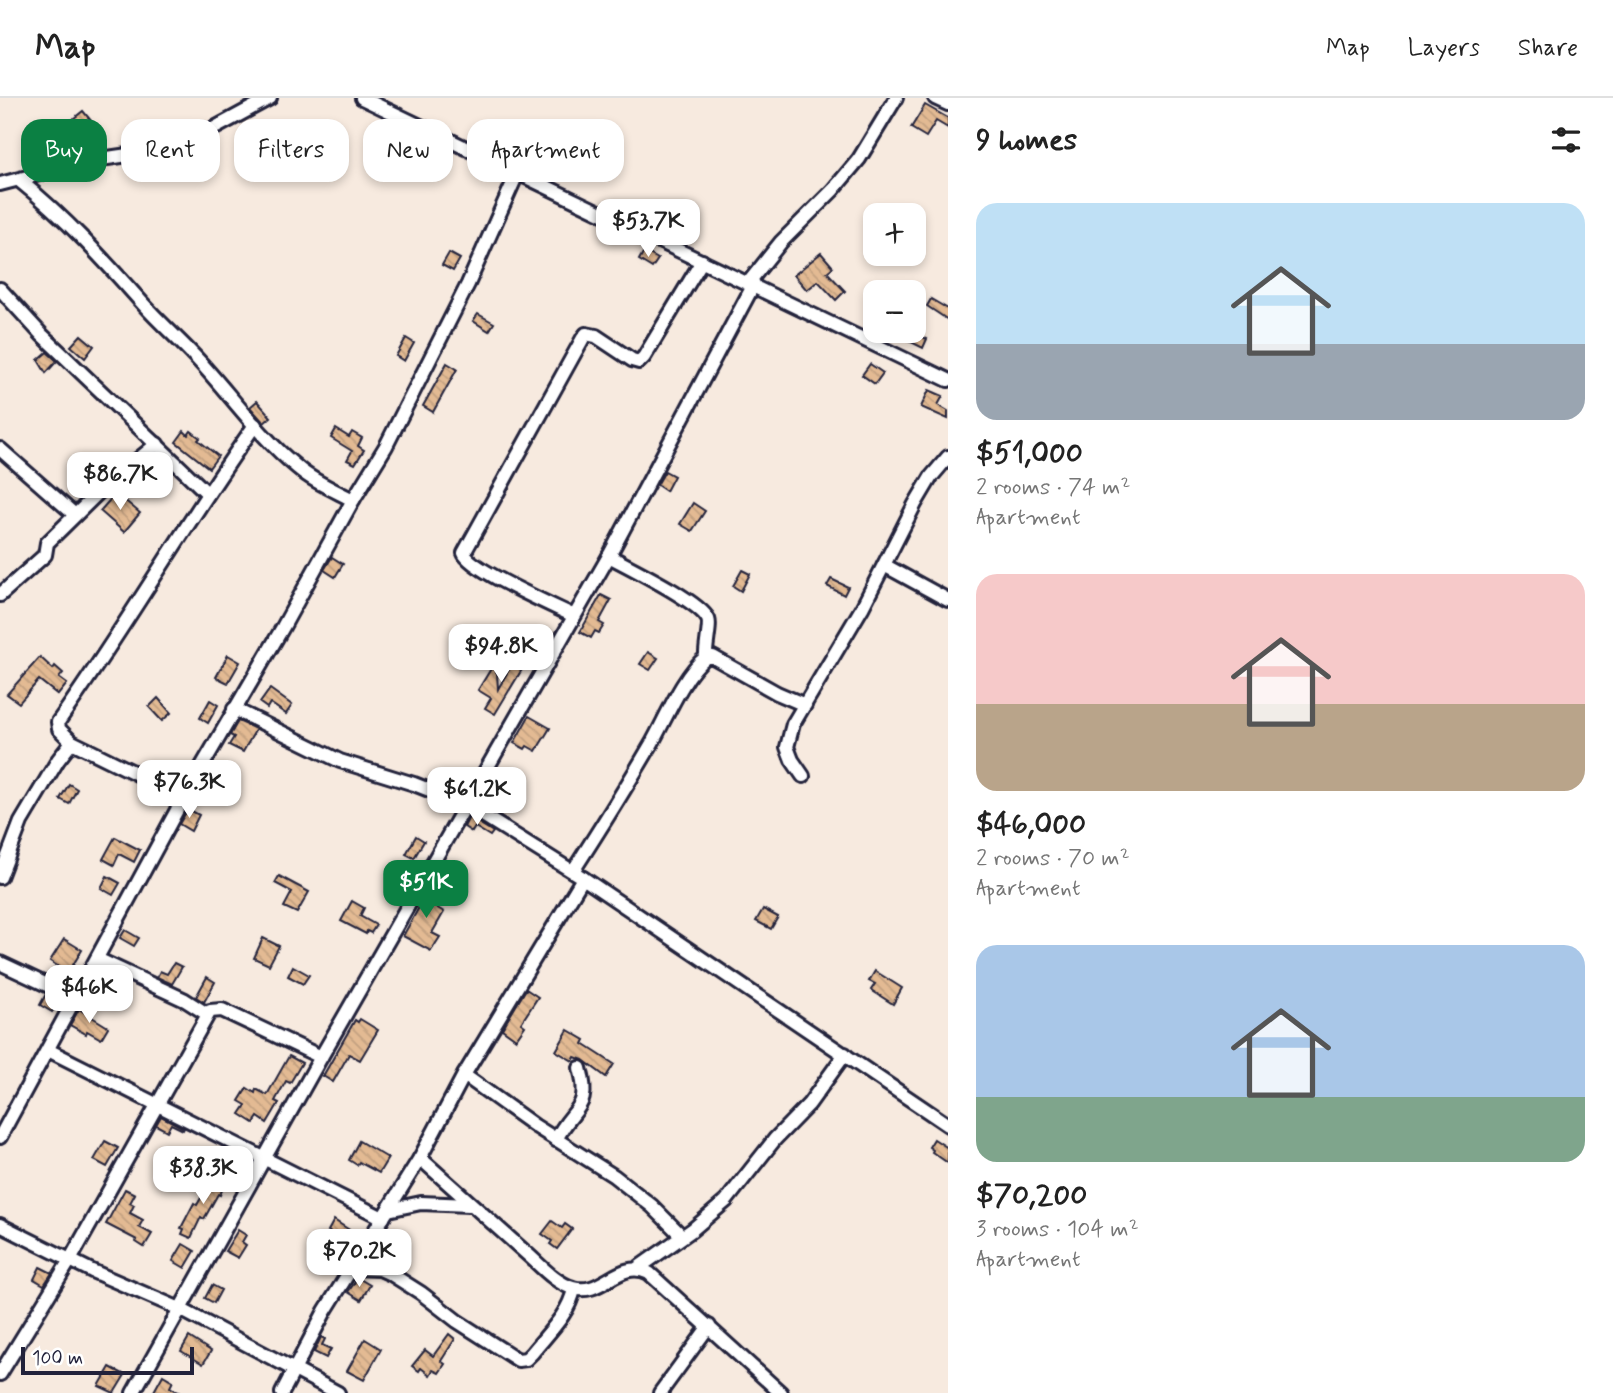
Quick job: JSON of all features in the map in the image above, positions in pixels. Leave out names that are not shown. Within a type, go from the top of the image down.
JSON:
[{"type":"street","points":[[0,184],[94,160],[162,150],[189,142],[270,98]]},
{"type":"street","points":[[362,98],[467,149]]},
{"type":"street","points":[[133,1393],[321,1057],[609,556],[751,283],[781,243],[859,159],[896,98]]},
{"type":"street","points":[[935,98],[948,104]]},
{"type":"street","points":[[20,181],[117,272],[145,306],[193,354],[296,467],[353,500]]},
{"type":"street","points":[[0,1137],[184,797],[386,446],[462,295],[513,182]]},
{"type":"street","points":[[534,182],[751,283],[948,380]]},
{"type":"street","points":[[573,616],[495,577],[468,561],[464,553],[586,334],[639,362],[702,261]]},
{"type":"street","points":[[0,289],[43,335],[207,493]]},
{"type":"street","points":[[184,797],[72,743],[58,729],[58,722],[107,653],[207,493],[255,425]]},
{"type":"street","points":[[0,595],[45,555],[47,543],[75,515],[157,444]]},
{"type":"street","points":[[0,449],[75,515]]},
{"type":"street","points":[[803,776],[787,747],[793,724],[862,608],[915,504],[931,477],[948,457]]},
{"type":"street","points":[[609,556],[702,612],[708,619],[709,626],[706,657]]},
{"type":"street","points":[[884,565],[948,600]]},
{"type":"street","points":[[282,1393],[325,1311],[420,1158],[464,1075],[699,663],[706,657],[713,657],[776,693],[805,705]]},
{"type":"street","points":[[234,709],[341,761],[466,804],[578,875],[948,1125]]},
{"type":"street","points":[[0,877],[21,822],[58,760],[72,743]]},
{"type":"street","points":[[97,959],[185,1000],[207,1014]]},
{"type":"street","points":[[0,963],[76,999]]},
{"type":"street","points":[[0,1374],[70,1260],[207,1014],[215,1009],[222,1010],[321,1057]]},
{"type":"street","points":[[48,1050],[265,1158],[386,1214],[436,1202],[469,1205]]},
{"type":"street","points":[[420,1158],[542,1268],[574,1289],[596,1286],[629,1269],[638,1268],[726,1201],[775,1139],[809,1104],[845,1054]]},
{"type":"street","points":[[556,1140],[584,1099],[584,1082],[580,1068]]},
{"type":"street","points":[[464,1075],[556,1140],[614,1176],[652,1206],[682,1236]]},
{"type":"street","points":[[0,1225],[70,1260],[180,1309],[338,1393]]},
{"type":"street","points":[[353,1268],[380,1269],[391,1274],[518,1360],[526,1359],[532,1353],[564,1314],[571,1303],[574,1289]]},
{"type":"street","points":[[638,1268],[664,1285],[781,1393]]},
{"type":"street","points":[[660,1393],[709,1326]]},
{"type":"building","points":[[925,105],[948,118],[948,128],[936,121],[926,137],[911,128]]},
{"type":"building","points":[[83,111],[90,119],[73,119]]},
{"type":"building","points":[[644,251],[658,259],[652,268],[639,260]]},
{"type":"building","points":[[449,253],[460,259],[453,271],[442,265]]},
{"type":"building","points":[[821,253],[833,267],[827,272],[845,291],[836,300],[818,281],[807,290],[794,275]]},
{"type":"building","points":[[931,299],[948,309],[948,320],[927,306]]},
{"type":"building","points":[[478,314],[494,323],[489,331],[473,321]]},
{"type":"building","points":[[81,335],[94,346],[85,358],[71,346]]},
{"type":"building","points":[[406,338],[414,343],[404,361],[396,356]]},
{"type":"building","points":[[47,352],[57,361],[46,373],[38,360]]},
{"type":"building","points":[[447,363],[457,369],[433,412],[423,406]]},
{"type":"building","points":[[870,364],[883,373],[875,384],[862,375]]},
{"type":"building","points":[[929,390],[943,396],[938,405],[948,411],[948,419],[921,407]]},
{"type":"building","points":[[257,401],[271,417],[264,423],[250,407]]},
{"type":"building","points":[[336,429],[349,437],[352,432],[362,438],[358,446],[364,450],[355,464],[347,460],[352,451],[331,438]]},
{"type":"building","points":[[184,431],[188,435],[191,431],[218,456],[209,468],[176,442]]},
{"type":"building","points":[[665,471],[674,476],[666,491],[657,485]]},
{"type":"building","points":[[116,493],[140,513],[124,532],[100,511]]},
{"type":"building","points":[[693,503],[705,511],[692,531],[680,524]]},
{"type":"building","points":[[332,557],[343,564],[335,577],[324,570]]},
{"type":"building","points":[[742,570],[750,574],[741,591],[733,586]]},
{"type":"building","points":[[831,579],[848,587],[844,595],[827,586]]},
{"type":"building","points":[[601,595],[611,600],[599,622],[604,625],[599,633],[595,631],[591,638],[580,632]]},
{"type":"building","points":[[519,652],[527,661],[495,714],[485,708],[491,698],[478,690],[492,667],[497,673],[498,689]]},
{"type":"building","points":[[648,652],[658,658],[650,670],[640,664]]},
{"type":"building","points":[[228,655],[240,662],[228,683],[216,677]]},
{"type":"building","points":[[40,657],[53,669],[55,666],[63,673],[59,678],[67,684],[58,695],[39,680],[19,703],[7,694]]},
{"type":"building","points":[[270,689],[292,705],[286,714],[270,703],[267,708],[260,703]]},
{"type":"building","points":[[158,698],[171,713],[162,721],[149,707]]},
{"type":"building","points":[[210,700],[218,705],[208,723],[200,718]]},
{"type":"building","points":[[529,716],[550,728],[536,751],[514,743]]},
{"type":"building","points":[[238,721],[256,729],[243,752],[229,745],[234,737],[230,735]]},
{"type":"building","points":[[69,784],[77,789],[69,804],[60,799]]},
{"type":"building","points":[[188,809],[199,815],[191,831],[179,824]]},
{"type":"building","points":[[469,817],[493,832],[490,836],[475,827],[472,832],[464,827]]},
{"type":"building","points":[[416,836],[424,841],[414,858],[406,854]]},
{"type":"building","points":[[115,837],[140,850],[134,862],[119,854],[114,865],[103,859]]},
{"type":"building","points":[[107,876],[120,883],[113,895],[101,888]]},
{"type":"building","points":[[279,876],[309,892],[297,913],[284,907],[292,892],[275,883]]},
{"type":"building","points":[[436,877],[444,882],[431,904],[444,912],[432,933],[440,937],[431,951],[403,936]]},
{"type":"building","points":[[352,901],[364,908],[360,916],[376,925],[371,933],[367,931],[366,934],[341,921]]},
{"type":"building","points":[[763,909],[778,917],[771,929],[756,921]]},
{"type":"building","points":[[125,930],[139,938],[134,946],[120,938]]},
{"type":"building","points":[[263,938],[279,946],[269,965],[254,958]]},
{"type":"building","points":[[64,939],[82,950],[68,973],[50,961]]},
{"type":"building","points":[[174,963],[182,967],[172,984],[157,977],[160,971],[167,974]]},
{"type":"building","points":[[293,966],[309,975],[303,984],[288,976]]},
{"type":"building","points":[[101,970],[112,976],[96,1000],[87,995]]},
{"type":"building","points":[[875,971],[902,988],[893,1004],[871,990],[875,984],[869,981]]},
{"type":"building","points":[[207,977],[215,982],[204,1002],[196,997]]},
{"type":"building","points":[[526,989],[538,997],[521,1023],[525,1026],[516,1039],[502,1029]]},
{"type":"building","points":[[46,994],[59,1000],[52,1012],[40,1005]]},
{"type":"building","points":[[79,1009],[108,1027],[101,1039],[70,1025]]},
{"type":"building","points":[[360,1019],[378,1030],[360,1060],[349,1054],[333,1082],[323,1076],[355,1020],[358,1022]]},
{"type":"building","points":[[568,1030],[585,1040],[583,1044],[614,1064],[606,1077],[583,1060],[575,1057],[573,1061],[556,1051]]},
{"type":"building","points":[[289,1056],[302,1063],[290,1083],[286,1081],[275,1101],[279,1103],[267,1123],[258,1117],[254,1123],[240,1114],[246,1105],[239,1101],[247,1088],[267,1095]]},
{"type":"building","points":[[161,1116],[184,1128],[183,1130],[171,1124],[167,1131],[156,1125]]},
{"type":"building","points":[[934,1139],[948,1148],[948,1163],[929,1147]]},
{"type":"building","points":[[105,1141],[118,1148],[107,1167],[94,1160]]},
{"type":"building","points":[[359,1141],[388,1158],[379,1173],[359,1162],[357,1165],[349,1160]]},
{"type":"building","points":[[237,1155],[248,1160],[239,1173],[230,1168]]},
{"type":"building","points":[[218,1175],[226,1180],[220,1195],[218,1194],[204,1219],[201,1217],[191,1238],[182,1234],[184,1229],[181,1228],[194,1203],[197,1205],[211,1180],[214,1182]]},
{"type":"building","points":[[125,1189],[135,1194],[130,1203],[134,1205],[130,1213],[143,1220],[139,1227],[152,1234],[144,1247],[136,1242],[137,1240],[106,1224]]},
{"type":"building","points":[[334,1220],[351,1231],[344,1242],[328,1231]]},
{"type":"building","points":[[552,1221],[562,1228],[565,1224],[572,1229],[557,1249],[550,1244],[552,1241],[542,1234]]},
{"type":"building","points":[[238,1230],[246,1235],[242,1242],[246,1245],[238,1258],[225,1251]]},
{"type":"building","points":[[183,1244],[195,1251],[185,1268],[173,1261]]},
{"type":"building","points":[[40,1267],[52,1273],[44,1285],[34,1279]]},
{"type":"building","points":[[358,1278],[370,1285],[361,1300],[348,1292]]},
{"type":"building","points":[[212,1285],[221,1290],[214,1303],[205,1298]]},
{"type":"building","points":[[449,1334],[455,1339],[441,1361],[445,1364],[439,1373],[433,1370],[430,1375],[421,1368],[419,1371],[412,1366],[425,1350],[433,1356]]},
{"type":"building","points":[[189,1337],[211,1351],[203,1364],[181,1351]]},
{"type":"building","points":[[321,1337],[325,1339],[322,1345],[331,1349],[326,1358],[314,1352]]},
{"type":"building","points":[[365,1339],[381,1349],[364,1380],[347,1371]]},
{"type":"building","points":[[110,1367],[125,1375],[114,1393],[99,1386]]},
{"type":"building","points":[[163,1375],[173,1381],[170,1387],[180,1393],[153,1393]]}]
